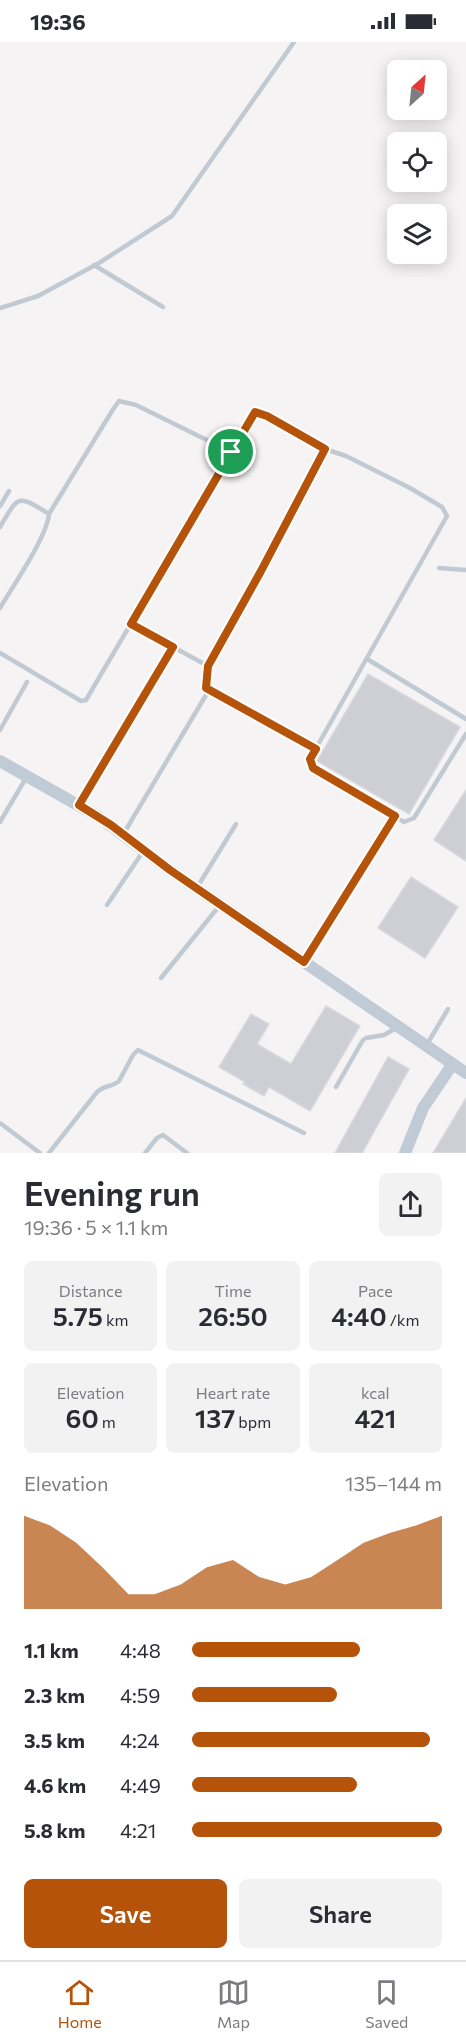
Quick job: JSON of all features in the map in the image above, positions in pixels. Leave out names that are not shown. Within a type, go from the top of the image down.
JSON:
[{"type":"street","points":[[0,761],[79,805],[123,834],[170,870],[466,1073]]},
{"type":"street","points":[[405,1153],[423,1108],[452,1065]]},
{"type":"lane","points":[[0,308],[38,296],[94,266],[172,216],[294,42]]},
{"type":"lane","points":[[94,266],[163,307]]},
{"type":"lane","points":[[0,608],[39,541],[48,522],[49,514],[119,401],[136,405],[231,452]]},
{"type":"lane","points":[[0,653],[81,701],[86,700],[255,412],[267,416],[325,449],[346,456],[410,489],[442,507],[447,516],[310,759],[313,768],[404,822],[414,818],[466,734]]},
{"type":"lane","points":[[123,834],[206,695],[208,666],[325,449]]},
{"type":"lane","points":[[0,506],[9,491]]},
{"type":"lane","points":[[0,527],[15,503],[19,501],[27,500],[49,514]]},
{"type":"lane","points":[[439,568],[466,570]]},
{"type":"lane","points":[[131,624],[208,666]]},
{"type":"lane","points":[[79,805],[173,647]]},
{"type":"lane","points":[[367,660],[466,719]]},
{"type":"lane","points":[[0,730],[27,682]]},
{"type":"lane","points":[[206,688],[316,749]]},
{"type":"lane","points":[[0,822],[27,776]]},
{"type":"lane","points":[[304,962],[395,816]]},
{"type":"lane","points":[[197,888],[236,825]]},
{"type":"lane","points":[[107,905],[144,849]]},
{"type":"lane","points":[[161,978],[221,904]]},
{"type":"lane","points":[[425,1046],[448,1009]]},
{"type":"lane","points":[[336,1087],[363,1040],[390,1032],[397,1027]]},
{"type":"lane","points":[[50,1153],[97,1092],[104,1086],[120,1081],[133,1055],[138,1050],[304,1133]]},
{"type":"lane","points":[[0,1123],[40,1153]]},
{"type":"lane","points":[[145,1153],[157,1138],[164,1135],[187,1153]]},
{"type":"building","points":[[368,674],[460,727],[409,814],[317,761]]},
{"type":"building","points":[[466,790],[466,861],[434,840]]},
{"type":"building","points":[[411,877],[458,907],[425,958],[378,928]]},
{"type":"building","points":[[326,1006],[360,1026],[310,1111],[269,1087],[264,1096],[219,1067],[251,1014],[269,1024],[257,1044],[291,1064]]},
{"type":"building","points":[[388,1057],[409,1069],[362,1153],[335,1153]]},
{"type":"building","points":[[466,1098],[466,1153],[433,1153]]},
{"type":"route","points":[[255,412],[302,434],[325,449],[208,666],[206,688],[316,749],[310,759],[313,768],[395,816],[304,962],[170,870],[111,825],[79,805],[173,647],[131,624],[231,452],[255,412]]}]
